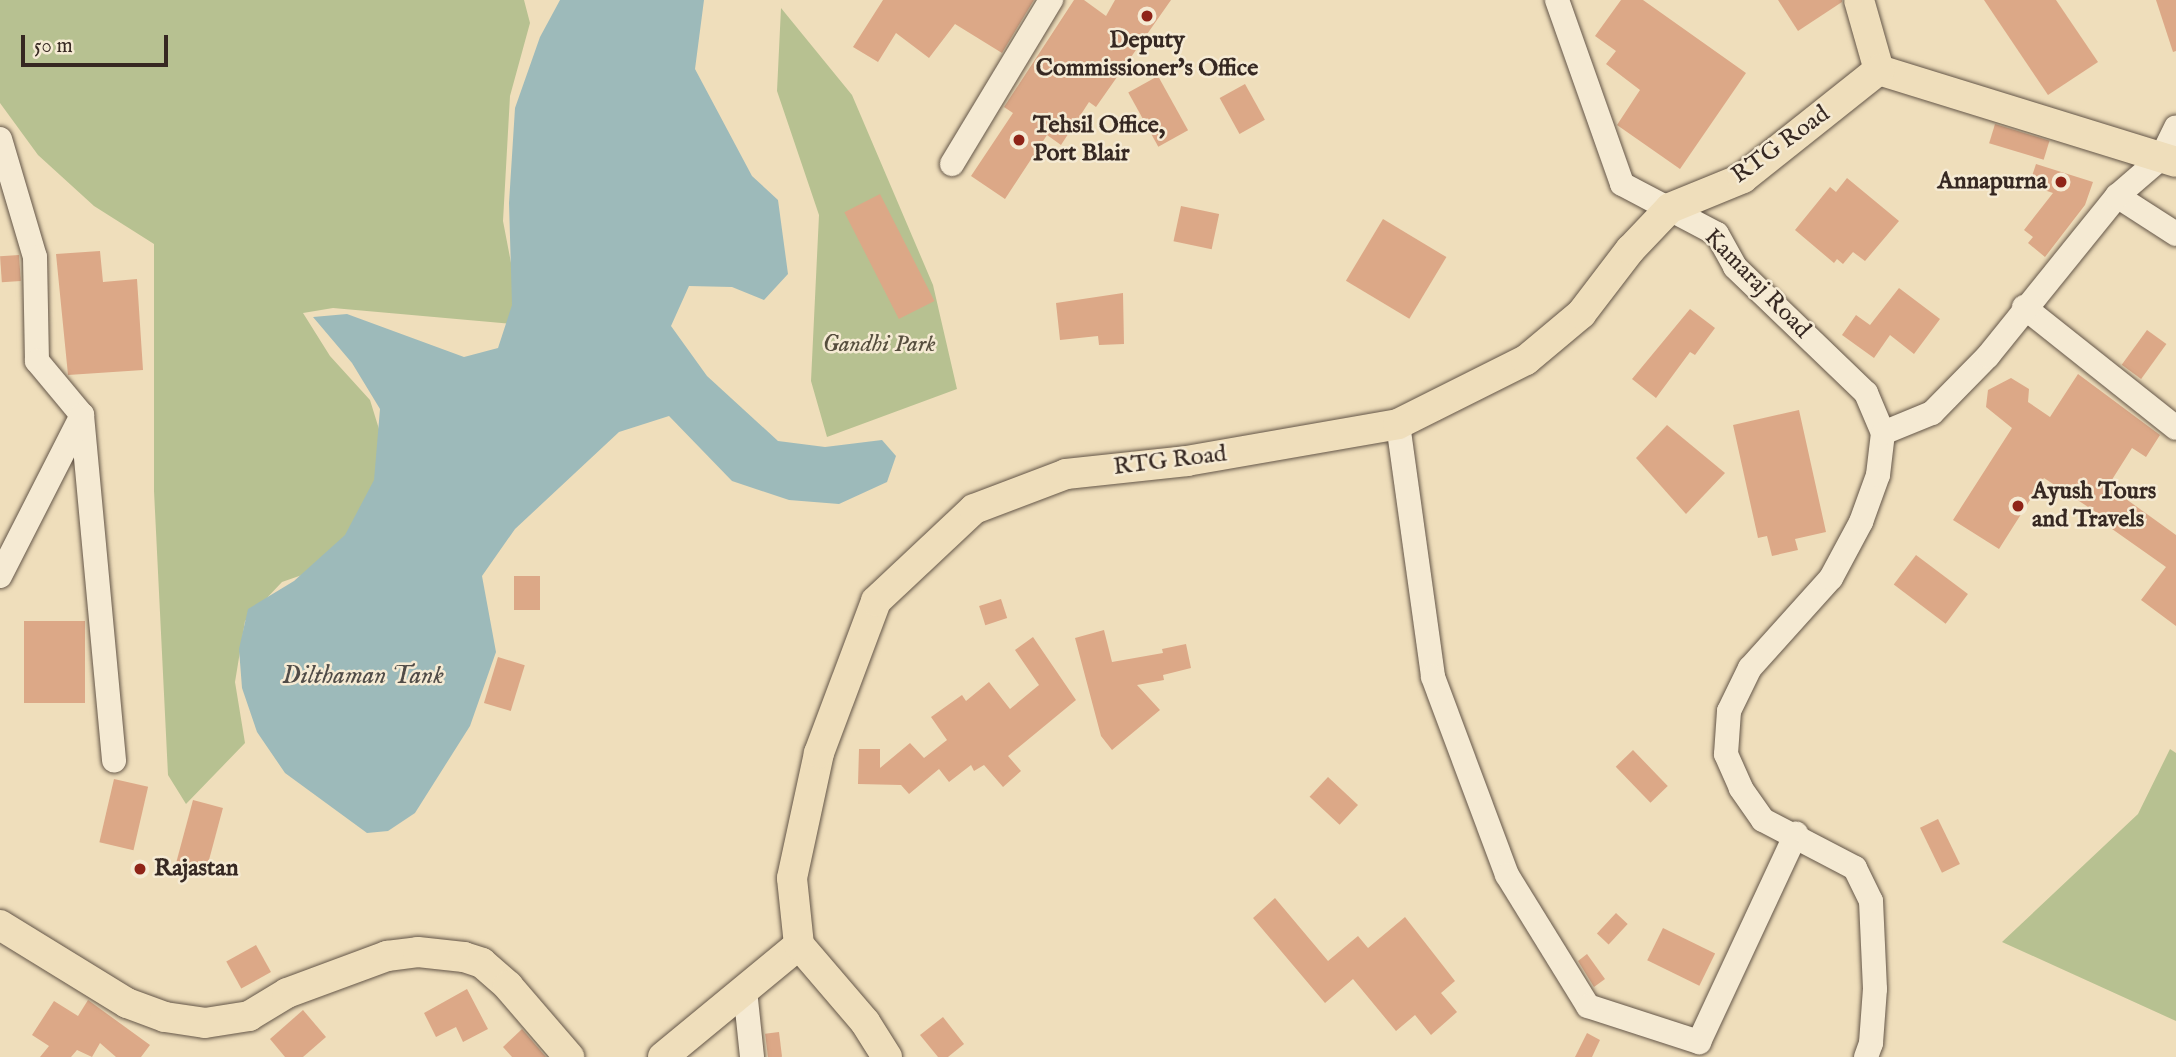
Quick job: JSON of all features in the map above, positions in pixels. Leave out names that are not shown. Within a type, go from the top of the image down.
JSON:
[{"type":"main road","points":[[1859,0],[1879,70],[2168,160]]},
{"type":"main road","name":"RTG Road","points":[[799,945],[792,878],[819,753],[877,601],[974,509],[1066,474],[1187,461],[1398,424],[1526,360],[1581,314],[1630,250],[1670,208],[1744,178],[1879,70]]},
{"type":"main road","points":[[0,925],[127,1003],[165,1017],[205,1023],[249,1016],[287,993],[387,956],[418,952],[464,957],[482,963],[508,986],[569,1057]]},
{"type":"main road","points":[[663,1057],[799,945],[865,1022],[887,1057]]},
{"type":"street","points":[[951,163],[1051,0]]},
{"type":"street","name":"Kamaraj Road","points":[[1557,0],[1622,184],[1717,234],[1735,267],[1866,393],[1884,433]]},
{"type":"street","points":[[1866,1057],[1871,1042],[1875,989],[1871,901],[1855,868],[1796,834],[1763,820],[1741,788],[1726,754],[1729,711],[1750,668],[1831,578],[1861,522],[1878,475],[1884,433],[1932,413],[1989,356],[2024,307],[2117,196],[2168,160],[2176,127]]},
{"type":"street","points":[[0,139],[35,257],[37,361],[82,415],[114,761]]},
{"type":"street","points":[[2117,196],[2176,234]]},
{"type":"street","points":[[2024,307],[2176,428]]},
{"type":"street","points":[[0,576],[82,415]]},
{"type":"street","points":[[1398,424],[1433,677],[1507,875],[1588,1006],[1699,1042],[1796,834]]},
{"type":"street","points":[[745,990],[752,1057]]},
{"type":"green space","points":[[0,0],[524,0],[530,23],[510,96],[503,221],[516,289],[514,324],[333,308],[303,313],[330,356],[370,400],[387,455],[339,562],[282,582],[245,621],[235,682],[245,743],[186,804],[168,775],[154,491],[154,244],[94,206],[38,155],[0,103]]},
{"type":"green space","name":"Gandhi Park","points":[[781,8],[852,95],[933,285],[957,389],[827,437],[811,381],[819,215],[777,91]]},
{"type":"green space","points":[[2170,749],[2176,753],[2176,1021],[2002,942],[2138,814]]},
{"type":"water","name":"Dilthaman Tank","points":[[560,0],[704,0],[695,69],[752,176],[778,200],[788,274],[764,300],[732,287],[689,286],[671,326],[707,376],[778,441],[825,447],[882,440],[896,456],[887,482],[839,504],[789,500],[732,481],[669,416],[619,432],[515,529],[482,576],[496,652],[470,726],[415,813],[388,831],[367,833],[285,773],[257,732],[242,688],[239,649],[248,609],[294,581],[345,535],[374,480],[380,409],[352,363],[313,317],[347,314],[464,357],[498,348],[512,305],[509,203],[515,108],[540,37]]},
{"type":"building","points":[[883,0],[1034,0],[1002,53],[955,24],[929,58],[896,33],[878,62],[853,47]]},
{"type":"building","points":[[1074,0],[1084,0],[1106,16],[1115,0],[1171,0],[1096,107],[1089,102],[1061,145],[1047,135],[1005,199],[971,176],[1013,113],[1004,107]]},
{"type":"building","points":[[1621,0],[1643,0],[1746,73],[1680,169],[1617,125],[1640,90],[1606,64],[1616,51],[1595,36]]},
{"type":"building","points":[[1778,0],[1842,0],[1842,2],[1798,31]]},
{"type":"building","points":[[1984,0],[2056,0],[2098,62],[2048,95]]},
{"type":"building","points":[[2156,0],[2176,0],[2176,51],[2173,52]]},
{"type":"building","points":[[1158,76],[1188,130],[1158,147],[1128,92]]},
{"type":"building","points":[[1245,84],[1265,120],[1240,134],[1220,98]]},
{"type":"building","points":[[1995,124],[2050,141],[2044,160],[1989,143]]},
{"type":"building","points":[[2036,164],[2093,182],[2085,205],[2045,257],[2028,243],[2033,237],[2024,230],[2053,193],[2029,185]]},
{"type":"building","points":[[1847,178],[1899,221],[1865,261],[1853,252],[1843,264],[1837,259],[1834,263],[1795,230],[1830,187],[1836,192]]},
{"type":"building","points":[[880,194],[934,301],[899,319],[844,212]]},
{"type":"building","points":[[1181,206],[1219,214],[1212,249],[1174,241]]},
{"type":"building","points":[[1383,219],[1446,257],[1409,319],[1346,281]]},
{"type":"building","points":[[100,251],[103,282],[137,279],[143,370],[68,375],[56,254]]},
{"type":"building","points":[[19,255],[21,281],[2,282],[0,256]]},
{"type":"building","points":[[1899,288],[1940,319],[1914,354],[1890,335],[1874,358],[1842,335],[1856,315],[1870,325]]},
{"type":"building","points":[[1123,293],[1124,344],[1099,345],[1098,336],[1060,340],[1056,303]]},
{"type":"building","points":[[1690,309],[1715,328],[1695,355],[1690,352],[1656,398],[1632,379]]},
{"type":"building","points":[[2147,330],[2166,344],[2141,379],[2122,365]]},
{"type":"building","points":[[2078,374],[2160,435],[2146,457],[2132,448],[2108,486],[2176,535],[2176,626],[2141,600],[2166,567],[2105,524],[2108,520],[2044,478],[1999,549],[1953,520],[2012,428],[1986,407],[1988,390],[2011,378],[2029,389],[2028,402],[2050,417]]},
{"type":"building","points":[[1799,410],[1826,532],[1795,539],[1798,550],[1772,556],[1767,536],[1758,538],[1733,425]]},
{"type":"building","points":[[1667,425],[1725,473],[1686,514],[1636,458]]},
{"type":"building","points":[[1916,555],[1968,594],[1946,624],[1894,585]]},
{"type":"building","points":[[514,576],[540,576],[540,610],[514,610]]},
{"type":"building","points":[[1001,599],[1007,618],[985,625],[979,606]]},
{"type":"building","points":[[24,621],[85,621],[85,703],[24,703]]},
{"type":"building","points":[[1104,630],[1112,662],[1163,653],[1162,649],[1186,644],[1191,668],[1163,675],[1164,680],[1137,685],[1160,710],[1112,750],[1101,736],[1075,638]]},
{"type":"building","points":[[1033,637],[1076,700],[1008,756],[1021,771],[1003,787],[984,765],[974,771],[971,765],[949,782],[939,769],[909,794],[901,785],[858,784],[859,749],[880,749],[880,768],[910,743],[924,758],[947,740],[931,717],[962,695],[966,701],[989,682],[1010,709],[1039,685],[1015,650]]},
{"type":"building","points":[[498,657],[525,665],[511,711],[484,703]]},
{"type":"building","points":[[1633,750],[1668,786],[1650,803],[1616,767]]},
{"type":"building","points":[[1328,777],[1358,805],[1340,825],[1310,797]]},
{"type":"building","points":[[114,779],[148,787],[133,850],[99,842]]},
{"type":"building","points":[[193,800],[223,808],[206,870],[176,862]]},
{"type":"building","points":[[1938,819],[1960,864],[1942,873],[1920,828]]},
{"type":"building","points":[[1275,898],[1328,961],[1358,936],[1368,948],[1405,917],[1455,981],[1441,993],[1457,1012],[1431,1035],[1415,1015],[1396,1031],[1353,979],[1325,1003],[1253,918]]},
{"type":"building","points":[[1616,913],[1628,924],[1609,944],[1597,933]]},
{"type":"building","points":[[1663,928],[1715,953],[1699,986],[1647,960]]},
{"type":"building","points":[[256,945],[271,972],[241,989],[226,961]]},
{"type":"building","points":[[1587,954],[1605,979],[1594,987],[1578,961]]},
{"type":"building","points":[[467,989],[488,1029],[463,1042],[456,1027],[436,1037],[424,1013]]},
{"type":"building","points":[[88,1000],[150,1045],[141,1057],[116,1057],[100,1043],[92,1057],[77,1050],[71,1057],[40,1057],[49,1046],[32,1035],[54,1001],[78,1016]]},
{"type":"building","points":[[303,1010],[326,1037],[303,1057],[285,1057],[270,1039]]},
{"type":"building","points":[[943,1017],[964,1044],[948,1057],[938,1057],[920,1035]]},
{"type":"building","points":[[522,1029],[546,1057],[512,1057],[503,1047]]},
{"type":"building","points":[[779,1032],[782,1057],[768,1057],[765,1034]]},
{"type":"building","points":[[1587,1033],[1600,1040],[1592,1057],[1575,1057]]},
{"type":"place","name":"Deputy Commissioner's Office","points":[[1147,16]]},
{"type":"place","name":"Tehsil Office, Port Blair","points":[[1019,140]]},
{"type":"place","name":"Annapurna","points":[[2061,182]]},
{"type":"place","name":"Ayush Tours and Travels","points":[[2018,506]]},
{"type":"place","name":"Rajastan","points":[[140,869]]}]
